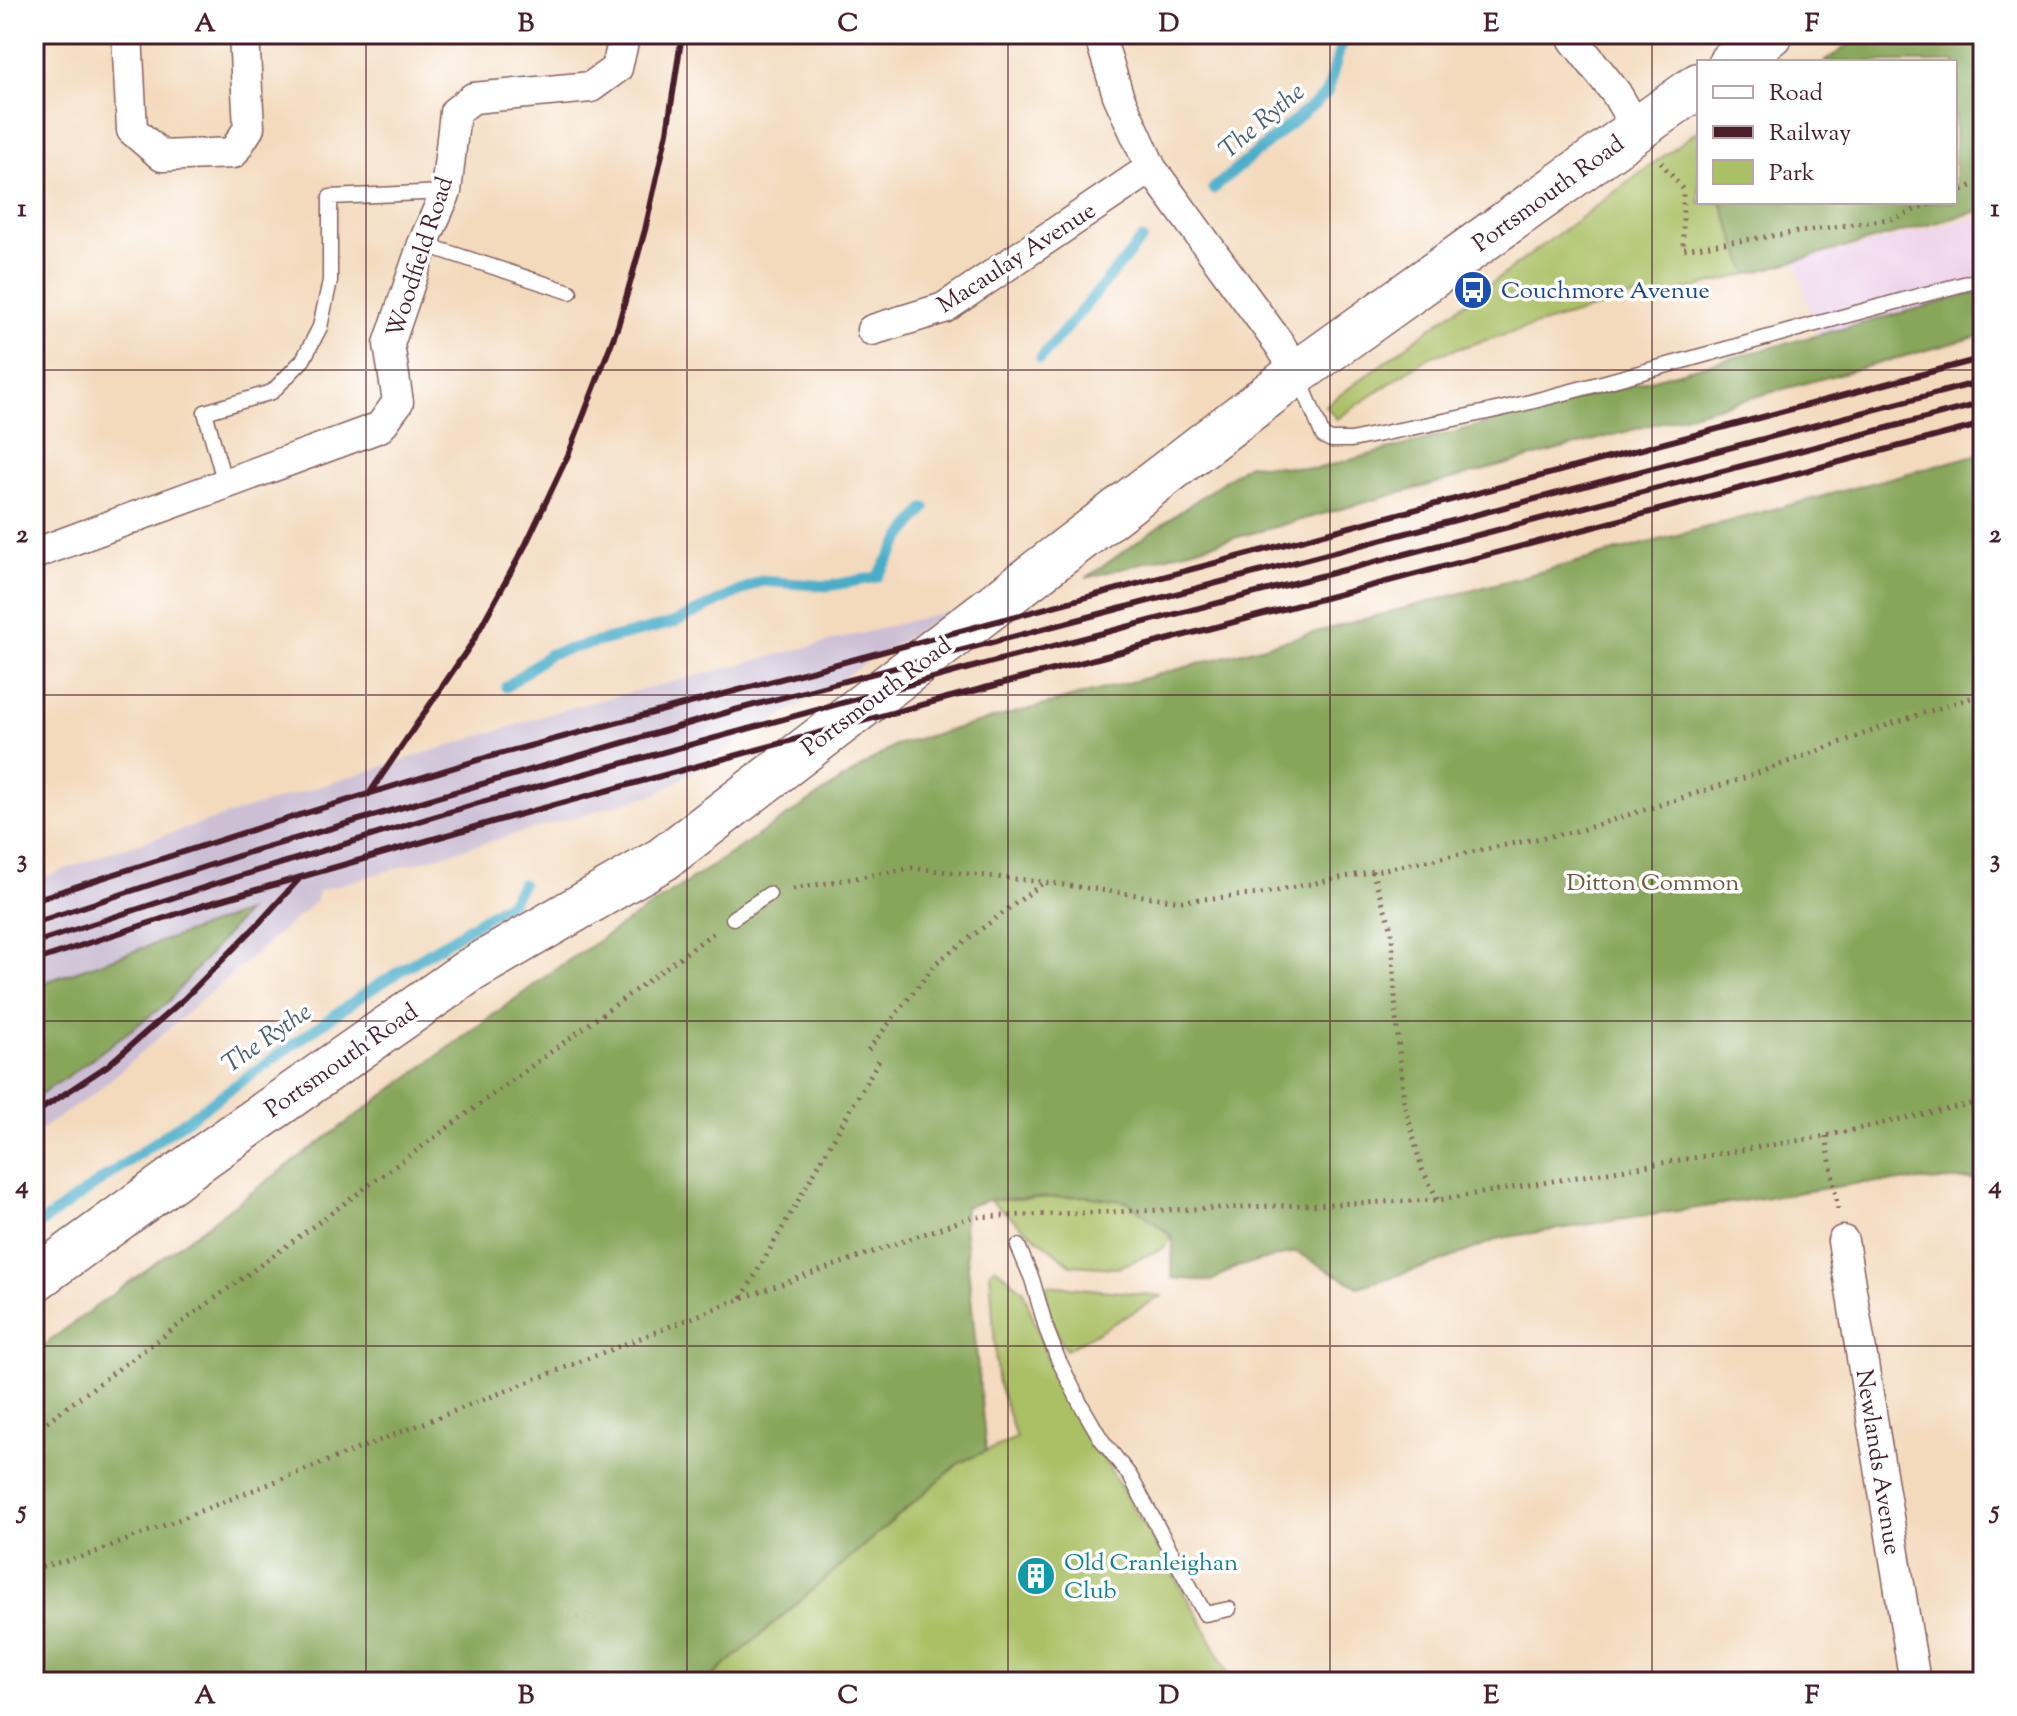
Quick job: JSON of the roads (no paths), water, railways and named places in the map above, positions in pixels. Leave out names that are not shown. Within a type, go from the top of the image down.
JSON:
[{"type":"main road","points":[[1734,60],[1770,34]]},
{"type":"main road","name":"Portsmouth Road","points":[[34,1280],[469,971],[663,859],[1288,359],[1626,111],[1697,86]]},
{"type":"street","points":[[127,34],[132,130],[162,156],[233,153],[249,128],[244,34]]},
{"type":"street","name":"Woodfield Road","points":[[34,554],[380,427],[398,402],[389,344],[423,244],[446,192],[455,112],[473,98],[591,87],[617,68],[625,34]]},
{"type":"street","points":[[1099,34],[1118,95],[1151,168],[1288,359]]},
{"type":"street","points":[[1575,36],[1626,111]]},
{"type":"street","name":"Macaulay Avenue","points":[[872,330],[944,308],[1151,168]]},
{"type":"street","name":"Newlands Avenue","points":[[1843,1241],[1915,1682]]},
{"type":"lane","points":[[225,484],[205,412],[272,392],[303,360],[320,327],[330,281],[330,197],[446,192]]},
{"type":"lane","points":[[423,244],[570,292]]},
{"type":"lane","points":[[1288,359],[1323,436],[1331,440],[1351,440],[1527,402],[1983,279]]},
{"type":"lane","points":[[733,918],[769,894]]},
{"type":"lane","points":[[1018,1246],[1058,1359],[1080,1403],[1101,1439],[1130,1476],[1205,1614],[1229,1609]]},
{"type":"waterway","name":"The Rythe","points":[[1213,189],[1327,93],[1344,34]]},
{"type":"waterway","name":"The Rythe","points":[[1041,358],[1142,239]]},
{"type":"waterway","name":"The Rythe","points":[[506,687],[549,654],[673,623],[761,581],[828,586],[877,577],[925,508]]},
{"type":"waterway","name":"The Rythe","points":[[34,1228],[370,990],[510,902],[522,884]]},
{"type":"railway","points":[[369,794],[472,643],[525,546],[569,453],[618,326],[645,230],[667,132],[682,34]]},
{"type":"railway","points":[[34,900],[488,757],[1983,358]]},
{"type":"railway","points":[[34,923],[250,852],[735,710],[1983,381]]},
{"type":"railway","points":[[34,943],[482,802],[973,667],[1983,403]]},
{"type":"railway","points":[[34,961],[204,905],[492,822],[947,698],[1983,424]]},
{"type":"railway","points":[[34,1114],[107,1066],[184,999],[300,878]]},
{"type":"place","name":"Couchmore Avenue","points":[[1473,290]]},
{"type":"place","name":"Old Cranleighan Club","points":[[1036,1576]]},
{"type":"park label","name":"Ditton Common","points":[[1653,882]]}]
